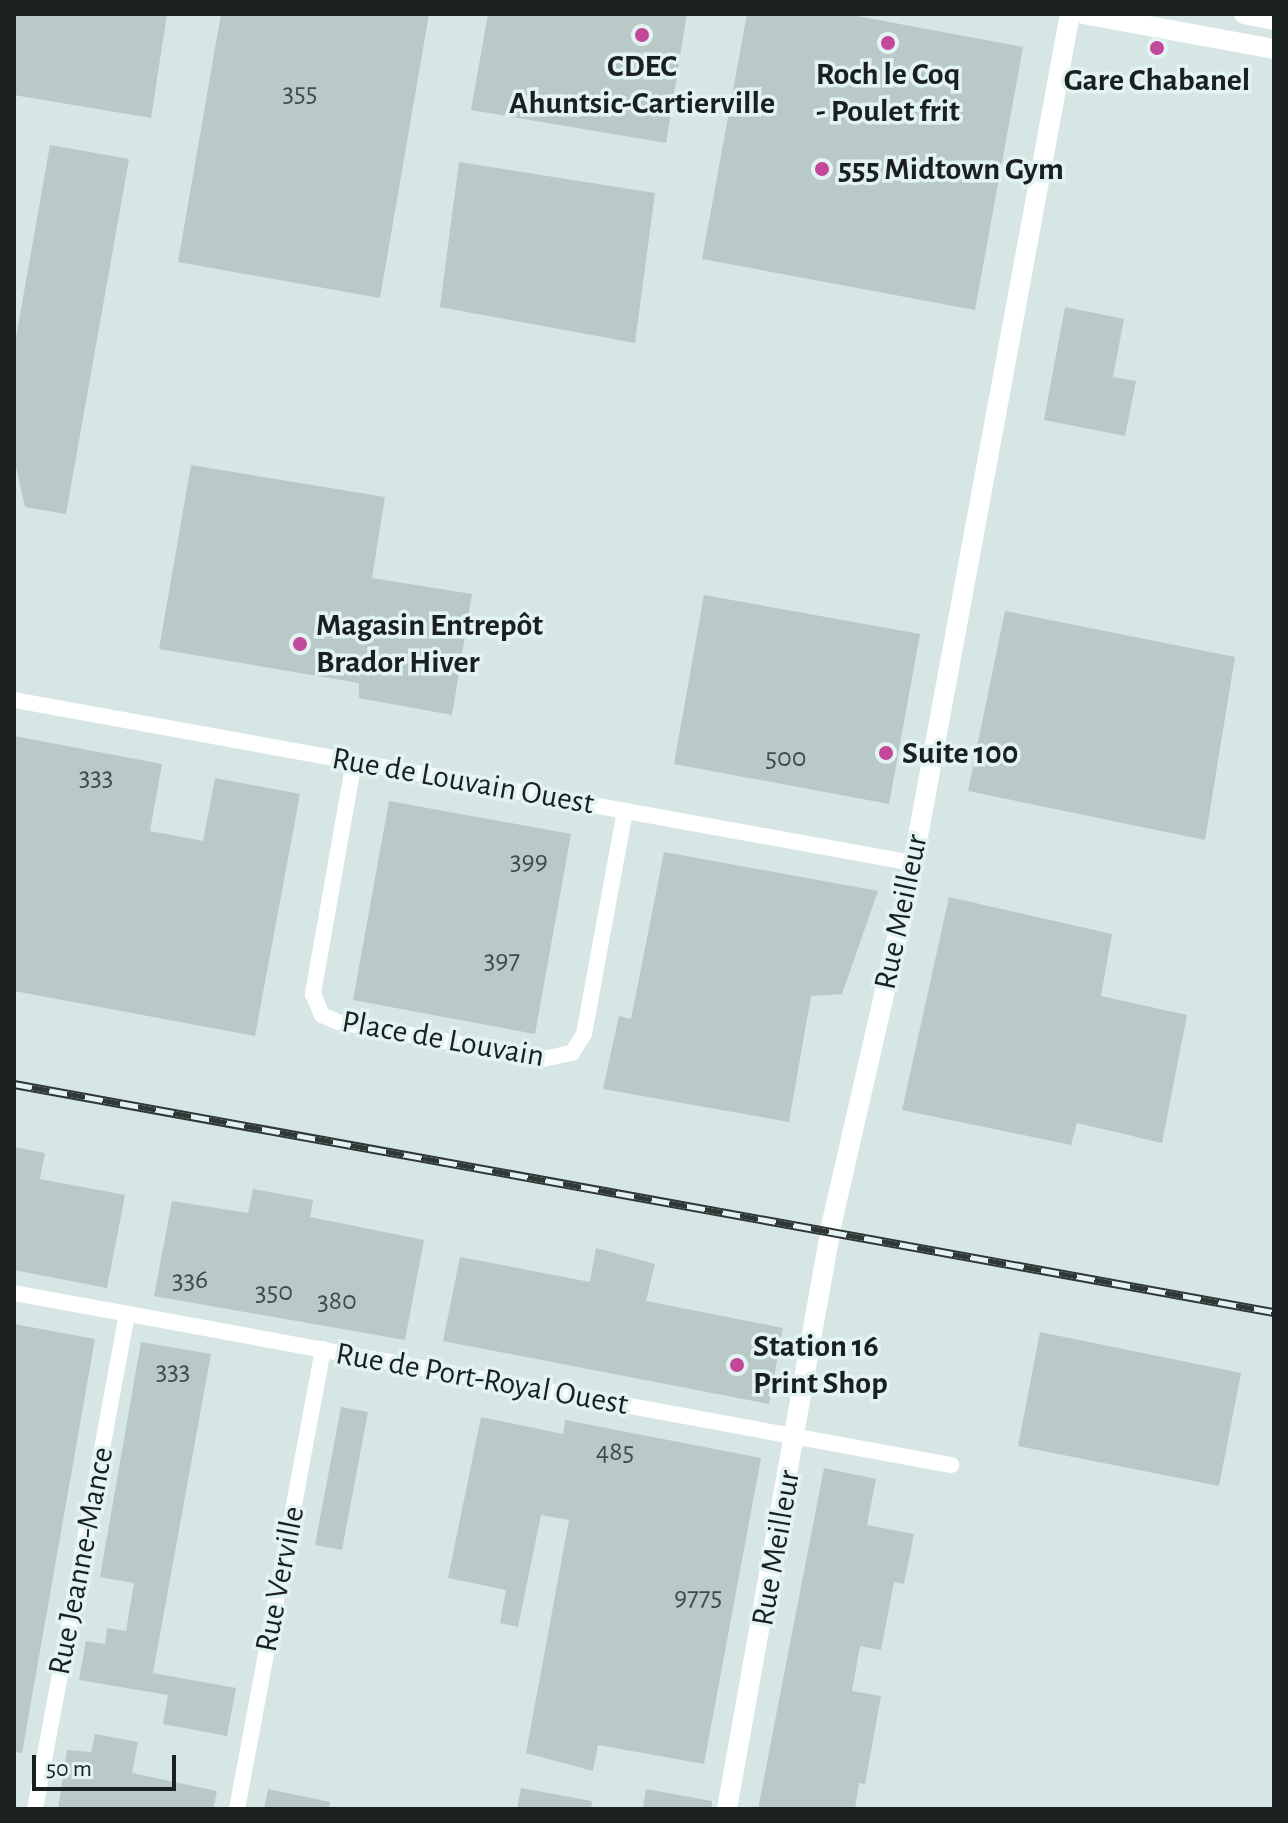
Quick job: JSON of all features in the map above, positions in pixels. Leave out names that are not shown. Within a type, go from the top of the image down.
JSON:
[{"type":"street","name":"Rue Meilleur","points":[[727,1809],[840,1180],[913,863],[1070,14]]},
{"type":"street","points":[[1083,14],[1274,49]]},
{"type":"street","points":[[1244,14],[1274,20]]},
{"type":"street","name":"Rue de Louvain Ouest","points":[[14,700],[913,863]]},
{"type":"street","name":"Place de Louvain","points":[[354,761],[313,994],[322,1015],[338,1022],[543,1059],[572,1053],[584,1034],[625,811]]},
{"type":"street","name":"Rue de Port-Royal Ouest","points":[[14,1293],[951,1465]]},
{"type":"street","name":"Rue Jeanne-Mance","points":[[35,1809],[127,1314]]},
{"type":"street","name":"Rue Verville","points":[[237,1809],[323,1349]]},
{"type":"building","points":[[14,14],[167,14],[151,118],[14,95]]},
{"type":"building","points":[[221,14],[429,14],[380,298],[178,262]]},
{"type":"building","points":[[488,14],[687,14],[666,143],[471,110]]},
{"type":"building","points":[[747,14],[846,14],[1023,47],[975,310],[702,259]]},
{"type":"building","points":[[50,145],[129,159],[66,514],[25,507],[14,458],[14,349]]},
{"type":"building","points":[[459,162],[655,193],[635,343],[440,307]]},
{"type":"building","points":[[1065,307],[1124,319],[1113,377],[1136,381],[1125,436],[1044,420]]},
{"type":"building","points":[[191,465],[385,497],[372,578],[472,594],[452,715],[359,698],[359,683],[159,649]]},
{"type":"building","points":[[704,595],[920,634],[889,804],[674,764]]},
{"type":"building","points":[[1005,611],[1235,657],[1205,840],[968,791]]},
{"type":"building","points":[[14,736],[162,764],[150,831],[203,841],[215,778],[300,794],[255,1036],[14,991]]},
{"type":"building","points":[[389,801],[571,834],[535,1034],[353,1000]]},
{"type":"building","points":[[664,852],[878,891],[842,994],[811,996],[789,1122],[603,1089],[619,1016],[631,1019]]},
{"type":"building","points":[[949,897],[1112,934],[1101,996],[1187,1015],[1162,1143],[1077,1123],[1071,1145],[902,1110]]},
{"type":"building","points":[[14,1147],[45,1153],[40,1179],[125,1195],[107,1288],[14,1270]]},
{"type":"building","points":[[253,1189],[313,1200],[310,1217],[424,1240],[405,1340],[154,1296],[172,1201],[248,1213]]},
{"type":"building","points":[[596,1248],[655,1264],[646,1301],[783,1328],[769,1404],[443,1341],[460,1257],[590,1282]]},
{"type":"building","points":[[14,1324],[95,1339],[22,1753],[14,1752]]},
{"type":"building","points":[[1040,1332],[1241,1373],[1219,1486],[1018,1446]]},
{"type":"building","points":[[141,1342],[211,1354],[153,1673],[236,1688],[227,1736],[163,1724],[168,1695],[79,1680],[86,1641],[105,1644],[107,1628],[126,1631],[134,1583],[100,1577]]},
{"type":"building","points":[[341,1407],[368,1412],[342,1550],[315,1545]]},
{"type":"building","points":[[481,1417],[563,1434],[565,1420],[761,1458],[704,1764],[598,1745],[593,1771],[526,1753],[569,1520],[541,1515],[518,1627],[500,1623],[506,1590],[448,1578]]},
{"type":"building","points":[[824,1468],[876,1479],[867,1525],[914,1534],[904,1584],[894,1582],[881,1650],[860,1646],[852,1691],[881,1696],[865,1784],[859,1783],[855,1809],[758,1809]]},
{"type":"building","points":[[95,1734],[138,1742],[132,1773],[217,1791],[213,1809],[58,1809],[67,1750],[91,1752]]},
{"type":"building","points":[[521,1788],[592,1801],[591,1809],[517,1809]]},
{"type":"building","points":[[268,1789],[330,1802],[329,1809],[264,1809]]},
{"type":"building","points":[[646,1789],[712,1801],[712,1809],[643,1809]]},
{"type":"railway","points":[[14,1084],[1274,1312]]},
{"type":"place","name":"CDEC Ahuntsic-Cartierville","points":[[642,35]]},
{"type":"place","name":"Roch le Coq - Poulet frit","points":[[888,43]]},
{"type":"place","name":"Gare Chabanel","points":[[1157,48]]},
{"type":"place","name":"555 Midtown Gym","points":[[822,169]]},
{"type":"place","name":"Magasin Entrepôt Brador Hiver","points":[[300,644]]},
{"type":"place","name":"Suite 100","points":[[886,753]]},
{"type":"place","name":"Station 16 Print Shop","points":[[737,1365]]}]
